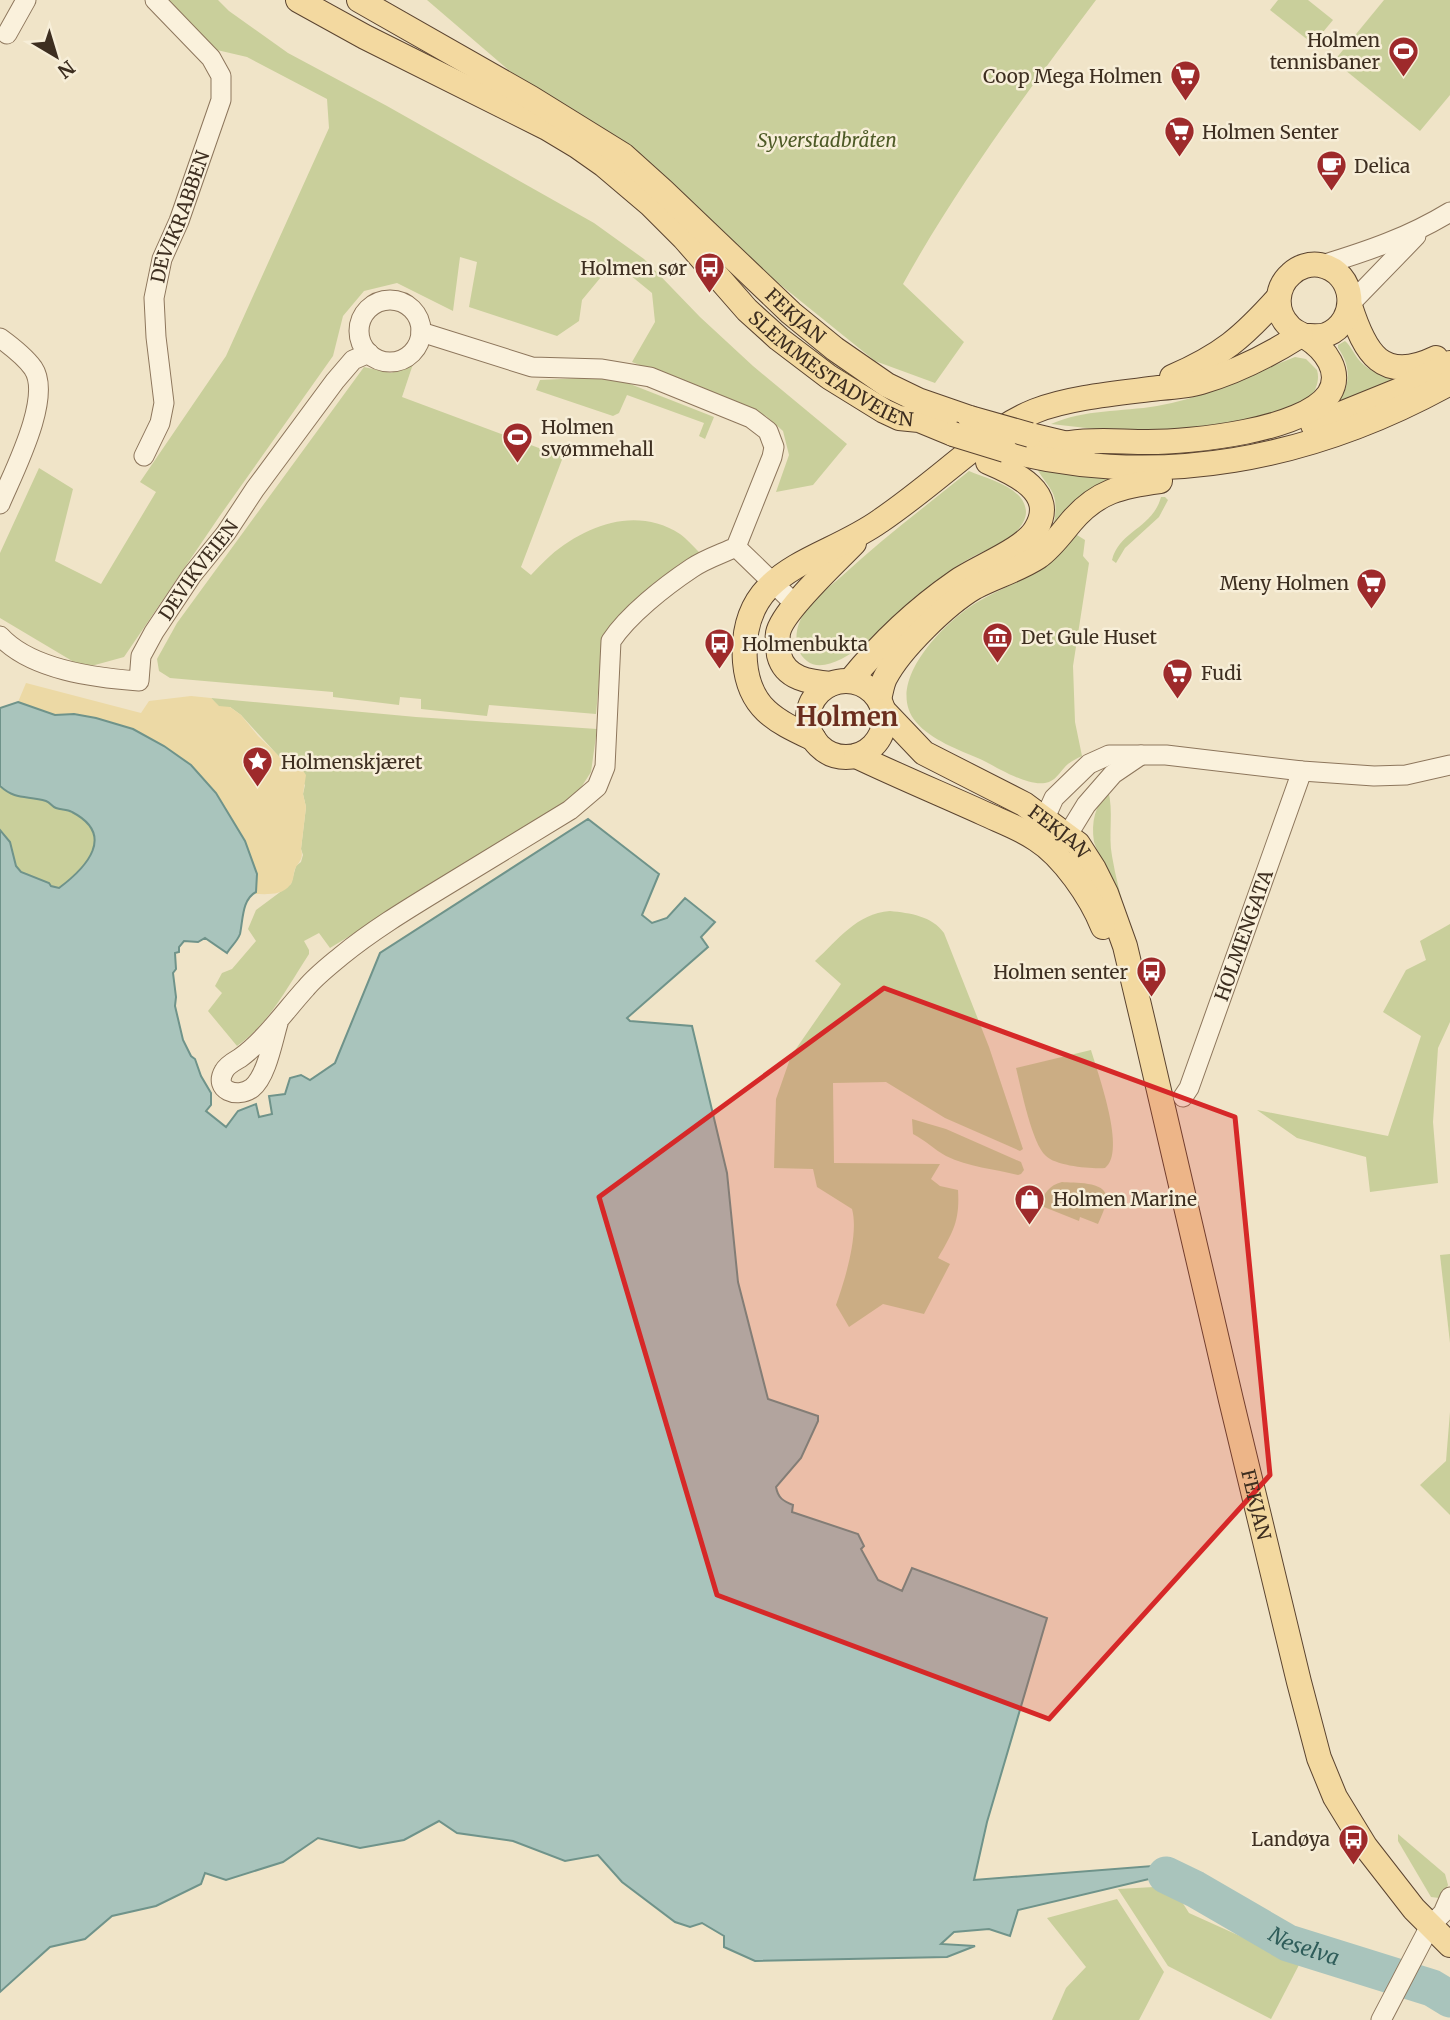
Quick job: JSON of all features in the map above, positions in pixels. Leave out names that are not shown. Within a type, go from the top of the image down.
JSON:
[{"type":"main road","name":"SLEMMESTADVEIEN","points":[[298,0],[365,37],[547,128],[589,154],[628,184],[659,213],[759,321],[829,377],[899,418],[919,420],[955,432],[996,456],[1132,469],[1228,462],[1292,448],[1360,426],[1450,383]]},
{"type":"main road","name":"SLEMMESTADVEIEN","points":[[359,0],[541,104],[623,155],[757,281]]},
{"type":"main road","points":[[1143,390],[1192,369],[1222,352],[1250,328],[1278,298],[1284,281],[1304,266],[1322,265],[1338,273],[1348,286],[1350,305],[1359,334],[1366,346],[1385,364],[1396,368],[1412,367],[1450,355]]},
{"type":"main road","name":"FEKJAN","points":[[757,281],[835,349]]},
{"type":"main road","points":[[1069,443],[1092,439],[1148,442],[1184,440],[1268,426],[1307,413],[1330,393],[1335,378],[1334,368],[1324,351],[1288,326],[1280,313],[1278,298]]},
{"type":"main road","points":[[814,739],[774,719],[752,693],[748,680],[744,654],[746,624],[762,595],[774,582],[796,565],[880,522],[1021,416],[1055,404],[1200,383],[1231,371],[1303,335],[1325,335],[1342,325],[1350,305]]},
{"type":"main road","name":"SLEMMESTADVEIEN","points":[[835,349],[887,385],[926,403],[955,432],[1030,435],[1088,449],[1153,453],[1218,447],[1306,427],[1402,389],[1450,363]]},
{"type":"main road","points":[[996,456],[1033,489],[1042,510],[1035,531],[1016,547],[957,582],[930,602],[841,683],[820,691],[809,715],[810,728],[814,739],[832,754],[844,757],[856,755],[867,751],[875,743],[884,722],[881,705],[886,678],[905,650],[940,614],[974,588],[1040,555],[1092,501],[1122,487],[1185,478],[1228,462]]},
{"type":"main road","points":[[867,530],[795,604],[778,631],[778,651],[782,664],[792,674],[808,682],[861,684],[871,690],[881,705]]},
{"type":"main road","name":"FEKJAN","points":[[881,705],[924,753],[1024,804],[1049,835],[1092,903],[1144,1026],[1234,1412],[1319,1758],[1335,1797],[1364,1846],[1414,1909],[1450,1944]]},
{"type":"main road","name":"FEKJAN","points":[[856,755],[912,783],[965,805],[1049,835]]},
{"type":"street","points":[[7,34],[26,0]]},
{"type":"street","name":"DEVIKRABBEN","points":[[144,456],[160,423],[164,403],[156,337],[156,285],[162,259],[179,221],[221,100],[221,76],[211,58],[155,0]]},
{"type":"street","points":[[1322,265],[1374,250],[1450,212]]},
{"type":"street","points":[[1350,305],[1424,227]]},
{"type":"street","points":[[390,299],[400,301],[416,313],[421,332],[415,350],[398,361],[388,362],[377,359],[363,345],[360,324],[370,307],[390,299]]},
{"type":"street","points":[[278,1020],[324,970],[387,921],[570,810],[597,788],[605,767],[611,641],[635,612],[693,567],[736,547],[772,457],[774,447],[768,431],[751,418],[650,377],[602,369],[532,367],[421,332]]},
{"type":"street","points":[[0,338],[34,369],[39,394],[35,421],[0,504]]},
{"type":"street","name":"DEVIKVEIEN","points":[[0,636],[8,645],[40,663],[84,675],[139,681],[142,656],[154,632],[192,575],[226,533],[335,381],[353,359],[369,353]]},
{"type":"street","points":[[736,547],[795,604]]},
{"type":"street","points":[[1049,835],[1086,805],[1113,774],[1142,754]]},
{"type":"street","points":[[1049,835],[1054,798],[1089,764],[1109,755],[1166,755],[1302,771],[1374,776],[1406,775],[1450,765]]},
{"type":"street","name":"HOLMENGATA","points":[[1184,1097],[1302,771]]},
{"type":"street","points":[[1387,2014],[1430,1926],[1443,1913],[1450,1897]]},
{"type":"highlighted area","points":[[884,988],[1235,1117],[1270,1475],[1049,1719],[717,1595],[599,1197]]},
{"type":"green space","points":[[163,0],[218,0],[229,11],[288,53],[594,223],[644,259],[700,317],[753,366],[847,444],[813,485],[776,492],[789,455],[783,431],[766,416],[632,362],[655,322],[652,293],[630,275],[601,277],[582,300],[579,321],[557,336],[469,307],[477,262],[460,257],[453,311],[397,283],[364,291],[343,316],[333,356],[124,657],[84,668],[0,618],[0,553],[39,468],[73,489],[55,561],[101,584],[156,492],[140,482],[226,356],[329,128],[327,99],[247,57],[217,50]]},
{"type":"green space","name":"Syverstadbråten","points":[[427,0],[1096,0],[970,174],[903,284],[964,342],[935,383],[875,361],[772,278],[637,154],[526,85]]},
{"type":"green space","points":[[1278,0],[1308,0],[1333,20],[1313,44],[1270,10]]},
{"type":"green space","name":"Holmen tennisbaner","points":[[1384,0],[1450,0],[1450,95],[1420,131],[1334,61]]},
{"type":"green space","points":[[1345,341],[1359,360],[1369,368],[1402,378],[1335,406],[1347,385],[1346,363],[1338,348],[1338,345]]},
{"type":"green space","points":[[1295,357],[1306,359],[1317,370],[1318,381],[1314,392],[1310,398],[1258,421],[1145,432],[1051,424],[1090,413],[1175,402]]},
{"type":"green space","points":[[413,364],[402,397],[563,457],[521,567],[531,575],[550,556],[579,536],[595,528],[629,520],[663,526],[680,534],[700,553],[678,565],[628,606],[603,638],[596,714],[489,705],[487,716],[421,709],[421,699],[400,697],[399,705],[333,697],[333,692],[170,678],[159,671],[157,659],[177,623],[364,367],[391,373]]},
{"type":"green space","points":[[603,377],[620,380],[714,417],[705,439],[699,436],[704,423],[627,395],[619,413],[613,416],[536,390],[540,380]]},
{"type":"green space","points":[[1037,469],[1112,478],[1054,524],[1055,499]]},
{"type":"green space","points":[[969,471],[1004,485],[1019,496],[1026,512],[1018,530],[1004,542],[968,559],[946,574],[856,650],[829,664],[817,665],[806,660],[798,649],[797,633],[801,618],[810,605],[873,549]]},
{"type":"green space","points":[[1161,497],[1168,500],[1159,517],[1125,548],[1116,563],[1112,560],[1121,542],[1151,516]]},
{"type":"green space","points":[[1077,535],[1085,540],[1083,556],[1089,563],[1073,666],[1075,722],[1082,756],[1068,764],[1052,781],[1033,782],[1014,776],[929,734],[916,722],[908,706],[907,689],[923,653],[952,621],[981,600],[1043,568]]},
{"type":"green space","points":[[211,698],[416,717],[597,729],[591,772],[573,800],[330,948],[319,933],[304,941],[309,954],[268,1016],[237,1046],[208,1011],[222,993],[215,986],[222,973],[232,969],[256,941],[248,929],[256,910],[291,884],[296,866],[301,862],[306,807],[303,794],[305,785],[241,715],[230,707],[219,707]]},
{"type":"green space","points":[[172,757],[88,866],[54,897],[16,871],[0,844],[0,773]]},
{"type":"green space","points":[[1108,790],[1115,872],[1145,979],[1094,842],[1095,814]]},
{"type":"green space","points":[[890,911],[927,919],[944,933],[989,1047],[1023,1149],[1020,1151],[945,1118],[886,1082],[833,1083],[834,1163],[940,1164],[931,1179],[940,1186],[958,1190],[958,1210],[954,1226],[938,1258],[950,1264],[924,1314],[883,1304],[849,1327],[836,1305],[852,1244],[852,1209],[817,1187],[813,1169],[774,1168],[776,1099],[791,1056],[841,984],[815,961],[858,922]]},
{"type":"green space","points":[[1450,924],[1450,1022],[1438,1048],[1433,1122],[1438,1183],[1370,1192],[1366,1157],[1297,1138],[1257,1110],[1388,1136],[1421,1036],[1383,1012],[1406,970],[1426,960],[1420,941]]},
{"type":"green space","points":[[1091,1050],[1112,1130],[1111,1159],[1105,1168],[1065,1164],[1046,1156],[1036,1140],[1016,1068]]},
{"type":"green space","points":[[912,1119],[946,1129],[1021,1162],[1024,1170],[1018,1175],[954,1160],[913,1134]]},
{"type":"green space","points":[[1062,1182],[1095,1185],[1105,1192],[1106,1204],[1098,1224],[1080,1217],[1079,1221],[1039,1205],[1048,1190]]},
{"type":"green space","points":[[1450,1254],[1450,1343],[1440,1255]]},
{"type":"green space","points":[[1450,1412],[1450,1515],[1420,1485],[1446,1461]]},
{"type":"green space","points":[[1398,1834],[1445,1874],[1448,1885],[1443,1896],[1431,1897],[1398,1841]]},
{"type":"green space","points":[[1172,1886],[1189,1913],[1300,1963],[1271,2019],[1168,1966],[1118,1889]]},
{"type":"green space","points":[[1117,1899],[1164,1972],[1139,2020],[1052,2020],[1066,1988],[1086,1967],[1047,1918]]},
{"type":"sand","name":"Holmenskjæret","points":[[26,683],[141,713],[149,701],[191,696],[211,698],[219,706],[230,707],[241,715],[285,762],[296,760],[306,775],[302,855],[287,889],[278,893],[254,894],[256,892],[245,841],[216,793],[74,714],[55,715],[18,702]]},
{"type":"water","points":[[18,702],[55,715],[74,714],[133,729],[164,746],[191,765],[216,793],[245,841],[257,874],[256,892],[251,895],[246,905],[239,937],[227,953],[205,938],[198,942],[184,941],[179,952],[175,953],[176,969],[173,973],[175,1006],[183,1040],[211,1093],[211,1105],[206,1111],[226,1127],[238,1111],[256,1104],[259,1117],[272,1114],[269,1096],[285,1094],[290,1078],[301,1075],[310,1080],[335,1063],[380,953],[588,819],[659,874],[642,915],[652,923],[667,918],[685,898],[715,922],[701,937],[708,947],[627,1018],[630,1021],[692,1026],[727,1173],[738,1282],[768,1399],[818,1416],[801,1458],[776,1487],[778,1494],[793,1505],[792,1512],[858,1534],[864,1546],[861,1549],[878,1580],[902,1591],[912,1568],[1047,1618],[987,1822],[974,1880],[1165,1865],[1166,1875],[1018,1910],[1010,1936],[989,1929],[954,1932],[941,1944],[975,1946],[947,1957],[755,1961],[724,1947],[724,1936],[702,1923],[690,1927],[675,1922],[622,1882],[598,1855],[565,1861],[513,1841],[457,1833],[439,1821],[404,1840],[360,1848],[318,1838],[283,1862],[226,1880],[205,1873],[201,1884],[156,1906],[112,1916],[85,1939],[50,1947],[0,1992],[0,830],[10,842],[16,866],[21,872],[59,888],[87,861],[95,841],[85,821],[72,812],[56,808],[40,799],[11,794],[0,786],[0,708]]},
{"type":"waterway","name":"Neselva","points":[[1166,1875],[1288,1943],[1432,1988],[1450,1999]]},
{"type":"place","name":"Holmen tennisbaner","points":[[1403,78]]},
{"type":"place","name":"Coop Mega Holmen","points":[[1185,103]]},
{"type":"place","name":"Holmen Senter","points":[[1179,159]]},
{"type":"place","name":"Delica","points":[[1331,193]]},
{"type":"place","name":"Holmen sør","points":[[710,295]]},
{"type":"place","name":"Holmen svømmehall","points":[[518,465]]},
{"type":"place","name":"Meny Holmen","points":[[1372,610]]},
{"type":"place","name":"Det Gule Huset","points":[[998,664]]},
{"type":"place","name":"Holmenbukta","points":[[719,671]]},
{"type":"place","name":"Fudi","points":[[1178,700]]},
{"type":"place","name":"Holmenskjæret","points":[[258,789]]},
{"type":"place","name":"Holmen senter","points":[[1151,999]]},
{"type":"place","name":"Holmen Marine","points":[[1030,1226]]},
{"type":"place","name":"Landøya","points":[[1353,1866]]},
{"type":"district","name":"Holmen","points":[[847,717]]}]
